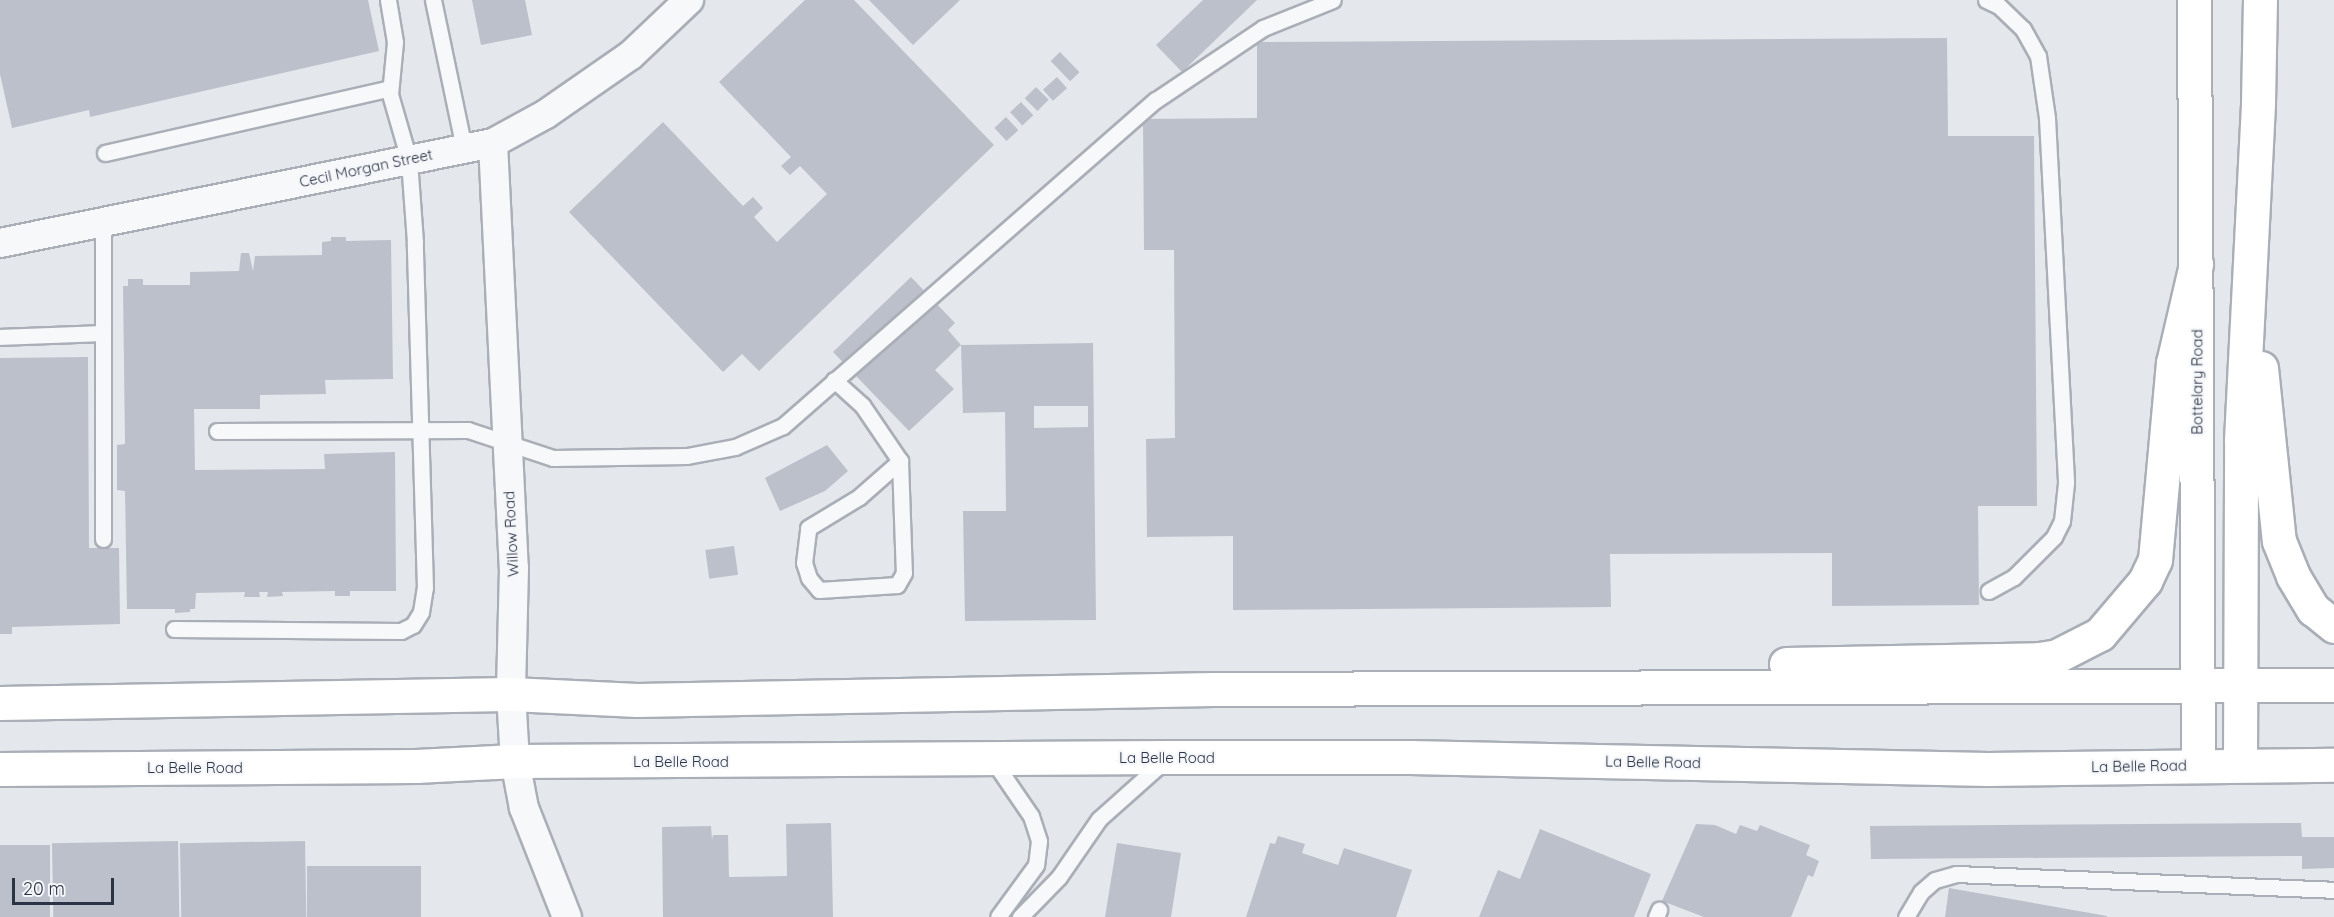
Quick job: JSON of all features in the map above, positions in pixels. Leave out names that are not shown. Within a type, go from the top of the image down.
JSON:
[{"type":"main road","name":"Bottelary Road","points":[[2194,0],[2198,765]]},
{"type":"main road","points":[[2240,764],[2241,440],[2260,0]]},
{"type":"main road","points":[[1585,687],[1721,665],[2039,659],[2057,656],[2100,634],[2145,581],[2155,560],[2173,363],[2196,264]]},
{"type":"main road","points":[[2250,264],[2279,541],[2293,576],[2313,609],[2334,626]]},
{"type":"main road","points":[[0,704],[511,694],[637,700],[1585,687],[2334,685]]},
{"type":"main road","name":"La Belle Road","points":[[0,769],[416,766],[515,761],[1168,757],[1410,757],[1988,769],[2240,764],[2334,765]]},
{"type":"street","name":"Cecil Morgan Street","points":[[0,243],[493,142],[546,114],[631,55],[689,0]]},
{"type":"street","name":"Willow Road","points":[[493,142],[506,442],[514,567],[511,694],[515,761],[524,808],[567,917]]},
{"type":"lane","points":[[174,629],[401,631],[413,625],[421,612],[425,588],[421,430],[409,160],[390,88],[395,42],[388,0]]},
{"type":"lane","points":[[433,0],[464,148]]},
{"type":"lane","points":[[217,431],[468,430],[553,458],[687,456],[735,447],[783,426],[1156,100],[1263,28],[1333,0]]},
{"type":"lane","points":[[1986,0],[1999,6],[2023,28],[2038,56],[2047,118],[2066,483],[2062,521],[2054,537],[2014,577],[1989,591]]},
{"type":"lane","points":[[105,153],[390,88]]},
{"type":"lane","points":[[103,223],[103,539]]},
{"type":"lane","points":[[0,337],[103,333]]},
{"type":"lane","points":[[834,380],[862,405],[900,461],[904,573],[901,581],[881,587],[819,590],[809,578],[804,563],[808,528],[859,497],[900,461]]},
{"type":"lane","points":[[1020,917],[1048,891],[1099,819],[1168,757]]},
{"type":"lane","points":[[992,759],[1031,816],[1039,842],[1036,865],[998,917]]},
{"type":"lane","points":[[1906,917],[1921,892],[1935,880],[1956,874],[2334,890]]},
{"type":"building","points":[[0,0],[368,0],[379,51],[90,117],[89,110],[12,128],[0,74]]},
{"type":"building","points":[[472,0],[525,0],[532,35],[481,45]]},
{"type":"building","points":[[805,0],[854,0],[994,145],[759,371],[742,354],[723,372],[569,212],[663,122],[743,206],[753,197],[763,208],[754,217],[777,242],[827,194],[800,166],[790,175],[781,166],[791,157],[719,82]]},
{"type":"building","points":[[869,0],[960,0],[913,45]]},
{"type":"building","points":[[1203,0],[1257,0],[1182,72],[1156,45]]},
{"type":"building","points":[[1947,38],[1948,136],[2034,136],[2037,506],[1978,506],[1979,605],[1832,606],[1832,553],[1610,554],[1611,607],[1233,610],[1233,536],[1147,537],[1146,439],[1175,438],[1174,250],[1144,250],[1143,119],[1257,118],[1257,42]]},
{"type":"building","points":[[1060,52],[1079,72],[1070,81],[1051,61]]},
{"type":"building","points":[[1057,77],[1067,88],[1053,101],[1043,90]]},
{"type":"building","points":[[1036,87],[1049,100],[1037,111],[1025,98]]},
{"type":"building","points":[[1021,102],[1033,115],[1022,125],[1010,112]]},
{"type":"building","points":[[1006,117],[1018,130],[1007,141],[994,128]]},
{"type":"building","points":[[331,237],[346,237],[346,241],[391,240],[393,379],[325,380],[326,394],[260,395],[260,409],[194,409],[195,470],[325,469],[324,454],[395,452],[396,591],[350,591],[350,596],[335,596],[335,591],[282,592],[283,596],[267,597],[268,592],[259,592],[260,597],[244,597],[245,592],[196,593],[195,609],[190,609],[190,612],[175,613],[175,609],[127,609],[125,491],[117,490],[117,445],[125,444],[123,286],[128,286],[128,279],[143,279],[143,285],[190,285],[190,272],[239,271],[241,253],[249,253],[253,271],[255,256],[322,255],[322,242],[331,241]]},
{"type":"building","points":[[911,277],[955,323],[948,330],[961,345],[935,370],[954,389],[909,431],[833,352]]},
{"type":"building","points":[[1093,343],[1096,620],[965,621],[963,511],[1006,511],[1005,412],[963,413],[961,345]],"holes":[[[1034,406],[1088,406],[1088,427],[1034,428]]]},
{"type":"building","points":[[88,357],[89,548],[119,548],[120,624],[12,627],[12,634],[0,634],[0,358]]},
{"type":"building","points":[[827,445],[848,471],[825,491],[780,511],[765,478]]},
{"type":"building","points":[[734,546],[738,575],[709,579],[705,550]]},
{"type":"building","points":[[831,823],[833,917],[663,917],[662,827],[711,826],[712,840],[713,835],[728,835],[729,877],[787,876],[786,824]]},
{"type":"building","points":[[2301,823],[2302,837],[2334,837],[2334,868],[2302,869],[2302,856],[1871,859],[1870,826]]},
{"type":"building","points":[[1696,824],[1715,825],[1736,834],[1740,825],[1757,831],[1760,825],[1810,845],[1806,855],[1819,861],[1813,877],[1808,875],[1791,917],[1704,917],[1662,901]]},
{"type":"building","points":[[1540,829],[1651,874],[1634,917],[1479,917],[1498,870],[1520,879]]},
{"type":"building","points":[[1278,836],[1305,844],[1302,853],[1338,865],[1344,848],[1412,870],[1396,917],[1246,917],[1270,843],[1275,844]]},
{"type":"building","points":[[178,841],[179,917],[53,917],[52,843]]},
{"type":"building","points":[[305,841],[306,917],[181,917],[180,843]]},
{"type":"building","points":[[1117,843],[1181,853],[1171,917],[1105,917]]},
{"type":"building","points":[[0,845],[50,845],[50,917],[0,917]]},
{"type":"building","points":[[307,866],[421,866],[421,917],[307,917]]},
{"type":"building","points":[[1949,888],[2107,916],[2107,917],[1945,917]]}]
